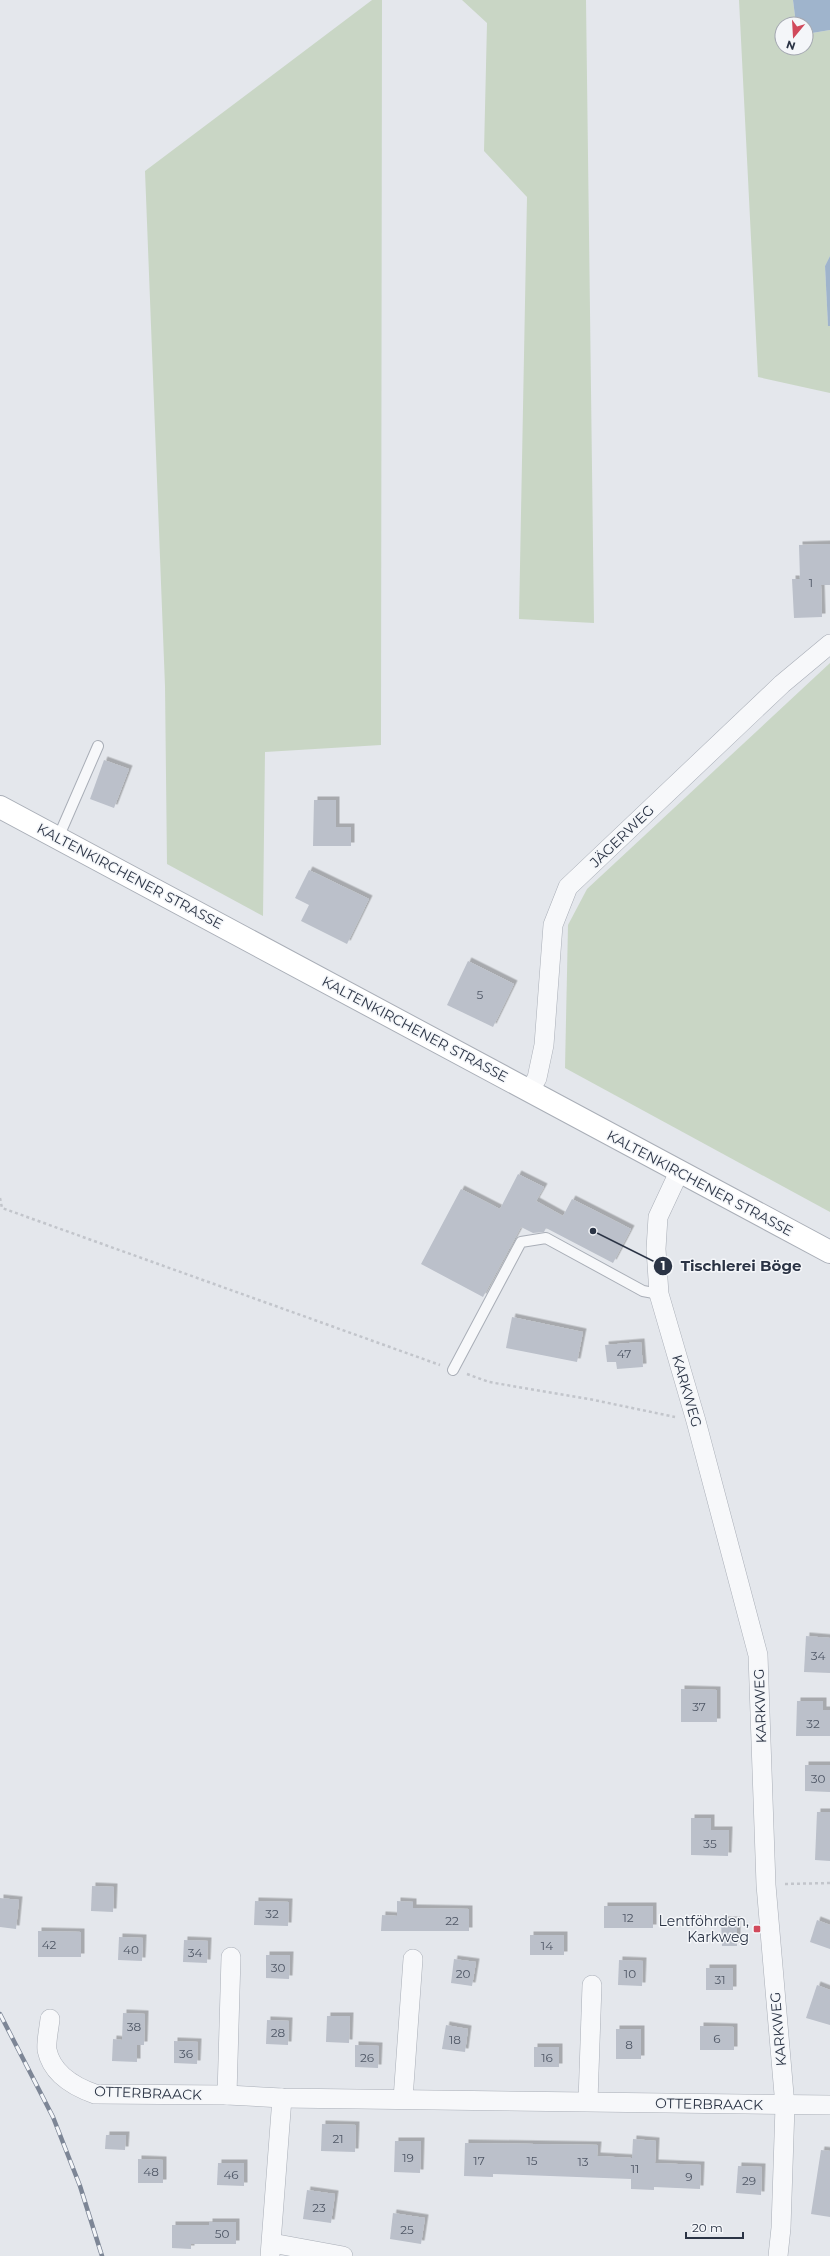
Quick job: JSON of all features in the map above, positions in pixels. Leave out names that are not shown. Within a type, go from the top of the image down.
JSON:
[{"type":"main road","name":"KALTENKIRCHENER STRASSE","points":[[0,807],[830,1252]]},
{"type":"street","name":"JÄGERWEG","points":[[530,1090],[537,1078],[544,1045],[553,925],[568,887],[782,684],[830,644]]},
{"type":"street","name":"KARKWEG","points":[[679,1172],[658,1217],[656,1249],[659,1294],[696,1421],[758,1655],[766,1885],[785,2106],[781,2228],[778,2256]]},
{"type":"street","points":[[228,2095],[231,1957]]},
{"type":"street","points":[[403,2099],[413,1959]]},
{"type":"street","points":[[588,2101],[592,1985]]},
{"type":"street","name":"OTTERBRAACK","points":[[50,2019],[48,2050],[57,2071],[76,2087],[96,2094],[228,2095],[282,2098],[588,2101],[785,2106],[830,2105]]},
{"type":"street","points":[[282,2098],[271,2249],[343,2256]]},
{"type":"lane","points":[[58,838],[98,746]]},
{"type":"lane","points":[[452,1370],[521,1242],[546,1238],[643,1291],[659,1294]]},
{"type":"path","points":[[0,1198],[1,1208],[489,1382],[594,1400],[696,1421]]},
{"type":"path","points":[[766,1885],[830,1883]]},
{"type":"green space","points":[[372,0],[382,0],[381,745],[265,752],[263,916],[167,864],[165,686],[145,171]]},
{"type":"green space","points":[[462,0],[586,0],[594,623],[519,619],[527,197],[484,151],[487,23]]},
{"type":"green space","points":[[739,0],[793,0],[795,16],[774,16],[774,56],[814,56],[814,33],[830,30],[830,256],[825,266],[828,326],[830,326],[830,393],[758,377]]},
{"type":"green space","points":[[830,663],[830,1212],[565,1068],[568,925],[587,889]]},
{"type":"water","points":[[793,0],[830,0],[830,30],[814,33],[814,16],[795,16]]},
{"type":"water","points":[[830,256],[830,326],[828,326],[825,266]]},
{"type":"building","points":[[830,544],[830,585],[821,585],[822,617],[794,618],[792,579],[800,579],[799,545]]},
{"type":"building","points":[[104,760],[129,769],[114,808],[90,799]]},
{"type":"building","points":[[314,800],[336,800],[336,827],[351,827],[351,846],[313,846]]},
{"type":"building","points":[[309,870],[369,899],[347,944],[301,921],[309,905],[295,898]]},
{"type":"building","points":[[468,961],[514,984],[493,1027],[447,1005]]},
{"type":"building","points":[[518,1174],[544,1187],[536,1201],[563,1216],[572,1199],[631,1229],[613,1263],[546,1228],[544,1232],[533,1233],[521,1227],[483,1297],[421,1264],[461,1189],[500,1209]]},
{"type":"building","points":[[512,1317],[583,1332],[577,1362],[506,1348]]},
{"type":"building","points":[[641,1342],[643,1367],[617,1369],[616,1362],[607,1362],[605,1345]]},
{"type":"building","points":[[806,1636],[830,1638],[830,1673],[804,1672]]},
{"type":"building","points":[[681,1689],[717,1690],[717,1722],[681,1722]]},
{"type":"building","points":[[797,1701],[823,1701],[823,1710],[830,1710],[830,1736],[796,1736]]},
{"type":"building","points":[[805,1765],[830,1765],[830,1792],[805,1791]]},
{"type":"building","points":[[817,1812],[830,1812],[830,1861],[815,1860]]},
{"type":"building","points":[[691,1818],[711,1818],[711,1830],[729,1830],[728,1856],[691,1855]]},
{"type":"building","points":[[92,1886],[114,1887],[113,1912],[91,1911]]},
{"type":"building","points":[[0,1898],[19,1900],[16,1929],[0,1927]]},
{"type":"building","points":[[255,1901],[289,1902],[288,1926],[254,1925]]},
{"type":"building","points":[[397,1901],[413,1902],[413,1908],[469,1909],[469,1931],[381,1931],[382,1915],[397,1916]]},
{"type":"building","points":[[604,1906],[653,1906],[653,1928],[604,1928]]},
{"type":"building","points":[[721,1920],[737,1920],[737,1946],[722,1946]]},
{"type":"building","points":[[817,1920],[830,1925],[830,1949],[810,1942]]},
{"type":"building","points":[[38,1931],[81,1932],[81,1957],[38,1957]]},
{"type":"building","points":[[530,1935],[564,1935],[564,1955],[530,1955]]},
{"type":"building","points":[[119,1937],[143,1938],[142,1961],[118,1960]]},
{"type":"building","points":[[184,1940],[208,1941],[207,1963],[183,1962]]},
{"type":"building","points":[[266,1955],[290,1955],[289,1979],[266,1978]]},
{"type":"building","points":[[454,1959],[476,1962],[472,1986],[451,1983]]},
{"type":"building","points":[[619,1960],[643,1961],[642,1986],[618,1985]]},
{"type":"building","points":[[706,1968],[733,1968],[733,1990],[706,1990]]},
{"type":"building","points":[[817,1985],[830,1990],[830,2025],[806,2018]]},
{"type":"building","points":[[123,2013],[145,2014],[144,2045],[137,2045],[137,2062],[112,2061],[113,2039],[122,2040]]},
{"type":"building","points":[[327,2016],[350,2016],[349,2043],[326,2042]]},
{"type":"building","points":[[267,2020],[289,2021],[288,2045],[266,2044]]},
{"type":"building","points":[[446,2025],[468,2029],[465,2052],[442,2049]]},
{"type":"building","points":[[700,2026],[734,2027],[734,2050],[700,2050]]},
{"type":"building","points":[[616,2029],[641,2029],[641,2059],[616,2059]]},
{"type":"building","points":[[174,2041],[198,2042],[197,2064],[174,2063]]},
{"type":"building","points":[[355,2045],[379,2046],[378,2068],[355,2067]]},
{"type":"building","points":[[534,2047],[559,2047],[559,2067],[534,2067]]},
{"type":"building","points":[[322,2124],[356,2125],[355,2152],[321,2151]]},
{"type":"building","points":[[106,2135],[126,2135],[125,2150],[105,2149]]},
{"type":"building","points":[[633,2139],[656,2141],[655,2163],[701,2165],[700,2189],[654,2187],[654,2190],[631,2189],[631,2179],[493,2174],[493,2177],[464,2176],[465,2143],[598,2145],[597,2156],[632,2158]]},
{"type":"building","points":[[395,2141],[421,2141],[420,2173],[394,2172]]},
{"type":"building","points":[[821,2150],[830,2151],[830,2217],[811,2214]]},
{"type":"building","points":[[138,2159],[163,2160],[163,2183],[138,2183]]},
{"type":"building","points":[[218,2163],[244,2163],[244,2186],[217,2185]]},
{"type":"building","points":[[738,2166],[762,2167],[761,2195],[736,2193]]},
{"type":"building","points":[[307,2190],[335,2194],[331,2223],[303,2219]]},
{"type":"building","points":[[393,2213],[425,2218],[421,2244],[390,2239]]},
{"type":"building","points":[[209,2222],[236,2222],[236,2244],[191,2244],[191,2249],[172,2248],[172,2225],[209,2225]]},
{"type":"railway","points":[[0,2014],[53,2117],[80,2186],[102,2256]]},
{"type":"place","name":"Tischlerei Böge","points":[[593,1231]]},
{"type":"place","name":"Lentföhrden, Karkweg","points":[[757,1929]]}]
